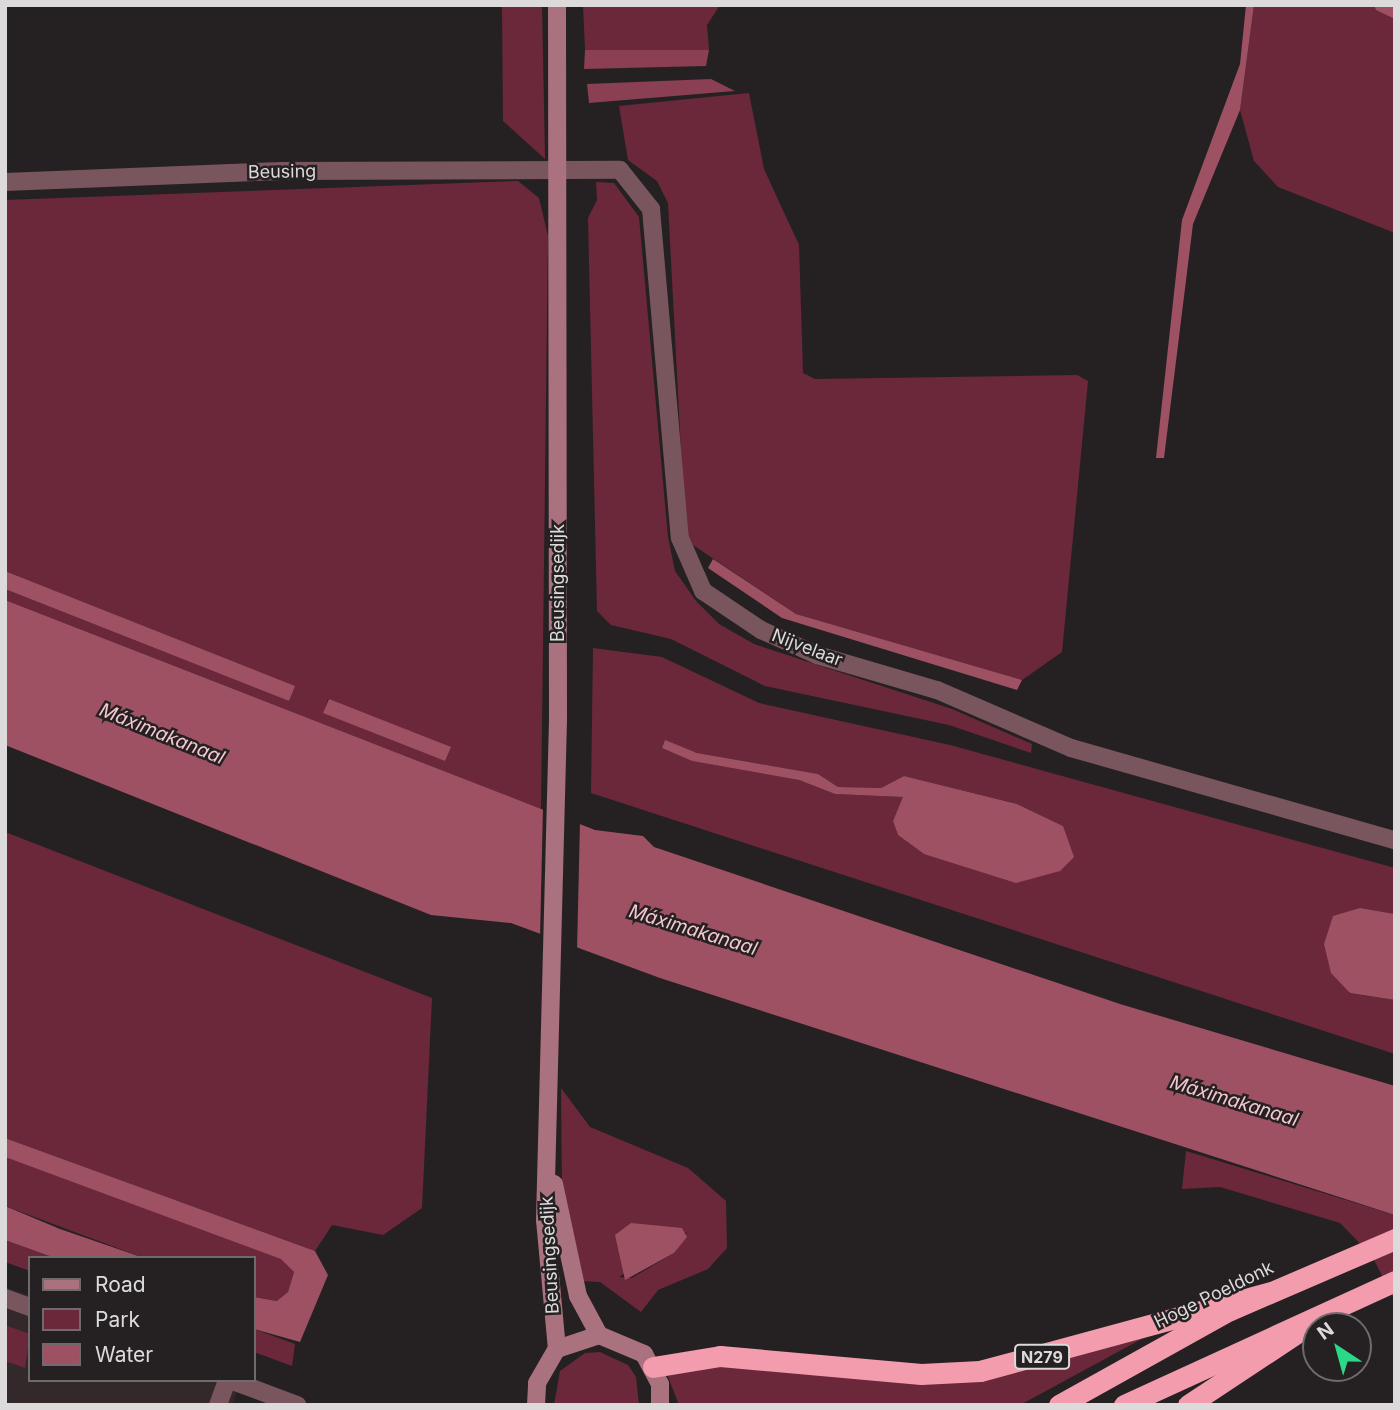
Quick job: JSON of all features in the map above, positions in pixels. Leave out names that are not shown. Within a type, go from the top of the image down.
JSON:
[{"type":"highway","name":"Hoge Poeldonk","points":[[1059,1405],[1270,1292],[1395,1239]]},
{"type":"highway","points":[[1124,1405],[1335,1304],[1395,1281]]},
{"type":"highway","name":"N279","points":[[653,1367],[720,1356],[897,1372],[980,1371],[1270,1292]]},
{"type":"highway","points":[[1188,1405],[1298,1336],[1335,1304]]},
{"type":"street","name":"Beusingsedijk","points":[[557,5],[558,720],[549,1160],[545,1220],[557,1349]]},
{"type":"street","name":"Beusing","points":[[5,181],[559,170]]},
{"type":"street","name":"Nijvelaar","points":[[559,170],[620,170],[641,189],[651,209],[680,538],[703,592],[761,630],[817,655],[937,690],[1071,748],[1395,840]]},
{"type":"street","name":"Beusingsedijk","points":[[549,1160],[578,1296],[599,1335]]},
{"type":"street","points":[[5,1298],[28,1306]]},
{"type":"street","points":[[534,1403],[544,1367],[557,1349],[599,1335],[631,1344],[653,1367],[660,1405]]},
{"type":"street","points":[[218,1405],[228,1382]]},
{"type":"street","points":[[234,1382],[297,1405]]},
{"type":"shaded area","points":[[585,50],[709,50],[706,66],[584,69]]},
{"type":"shaded area","points":[[711,79],[735,91],[589,103],[587,84]]},
{"type":"shaded area","points":[[5,1287],[28,1295],[28,1382],[240,1382],[232,1405],[5,1405]]},
{"type":"green space","points":[[502,5],[542,5],[545,159],[503,121]]},
{"type":"green space","points":[[583,5],[720,5],[707,25],[709,50],[585,50]]},
{"type":"green space","points":[[1254,5],[1374,5],[1395,19],[1395,233],[1278,187],[1254,161],[1240,110]]},
{"type":"green space","points":[[749,93],[764,169],[799,245],[803,373],[815,379],[1077,375],[1088,381],[1062,652],[1022,680],[796,614],[693,545],[685,528],[668,203],[657,181],[628,160],[619,106]]},
{"type":"green space","points":[[518,181],[539,198],[548,236],[541,809],[5,600],[5,589],[289,701],[294,686],[5,571],[5,200]],"holes":[[[328,699],[445,761],[324,713]]]},
{"type":"green space","points":[[596,182],[614,183],[639,217],[668,537],[675,571],[696,601],[719,624],[754,644],[952,709],[1032,744],[1031,753],[949,725],[765,686],[671,639],[611,625],[597,611],[588,218],[597,200]]},
{"type":"green space","points":[[593,648],[662,657],[759,703],[950,745],[1395,868],[1395,914],[1360,908],[1349,993],[1395,1000],[1395,1054],[591,793]],"holes":[[[665,741],[697,753],[818,774],[838,787],[881,788],[904,776],[1017,804],[1063,826],[924,854],[898,835],[893,821],[904,797],[835,794],[799,780],[692,761],[662,748]]]},
{"type":"green space","points":[[5,832],[432,998],[422,1208],[383,1235],[332,1225],[315,1251],[5,1138]]},
{"type":"green space","points":[[561,1088],[590,1127],[688,1168],[726,1201],[727,1248],[708,1269],[658,1290],[641,1312],[600,1282],[580,1281],[562,1188]],"holes":[[[687,1232],[674,1253],[632,1278],[619,1277]]]},
{"type":"green space","points":[[1186,1151],[1395,1215],[1395,1301],[1372,1256],[1340,1223],[1220,1187],[1182,1189]]},
{"type":"green space","points":[[5,1157],[281,1258],[294,1272],[288,1292],[278,1301],[256,1297],[256,1256],[139,1256],[5,1206]]},
{"type":"green space","points":[[5,1240],[49,1256],[28,1256],[28,1270],[5,1262]]},
{"type":"green space","points":[[5,1325],[28,1333],[25,1368],[5,1361]]},
{"type":"green space","points":[[256,1330],[295,1344],[292,1366],[256,1353]]},
{"type":"green space","points":[[1149,1335],[1020,1405],[679,1405],[665,1369],[699,1362],[917,1381]]},
{"type":"green space","points":[[600,1352],[628,1365],[636,1377],[639,1405],[554,1405],[560,1371],[585,1353]]},
{"type":"water","points":[[1246,5],[1254,5],[1240,110],[1193,224],[1164,458],[1156,458],[1182,220],[1240,64]]},
{"type":"water","points":[[1374,5],[1395,5],[1395,19],[1376,10]]},
{"type":"water","points":[[713,559],[796,614],[1022,680],[1017,690],[782,618],[708,568]]},
{"type":"water","points":[[5,571],[295,686],[289,701],[5,589]]},
{"type":"water","name":"Máximakanaal","points":[[5,600],[595,830],[643,836],[654,847],[1120,1004],[1395,1086],[1395,1215],[660,978],[511,923],[431,915],[5,745]]},
{"type":"water","points":[[329,699],[451,747],[445,761],[323,713]]},
{"type":"water","points":[[665,740],[697,753],[818,774],[838,787],[881,788],[904,776],[1017,804],[1063,826],[1074,857],[1060,871],[1016,883],[924,854],[898,835],[893,821],[903,797],[835,794],[799,780],[692,761],[662,748]]},
{"type":"water","points":[[1360,908],[1395,914],[1395,1000],[1350,993],[1331,973],[1324,944],[1333,916]]},
{"type":"water","points":[[5,1138],[315,1251],[328,1275],[300,1342],[256,1330],[256,1297],[277,1301],[288,1292],[294,1272],[281,1259],[5,1157]]},
{"type":"water","points":[[5,1206],[60,1229],[138,1256],[49,1256],[5,1240]]},
{"type":"water","points":[[631,1223],[682,1228],[687,1237],[674,1253],[625,1280],[615,1235]]},
{"type":"pier","points":[[543,807],[580,821],[577,951],[540,938]]}]
